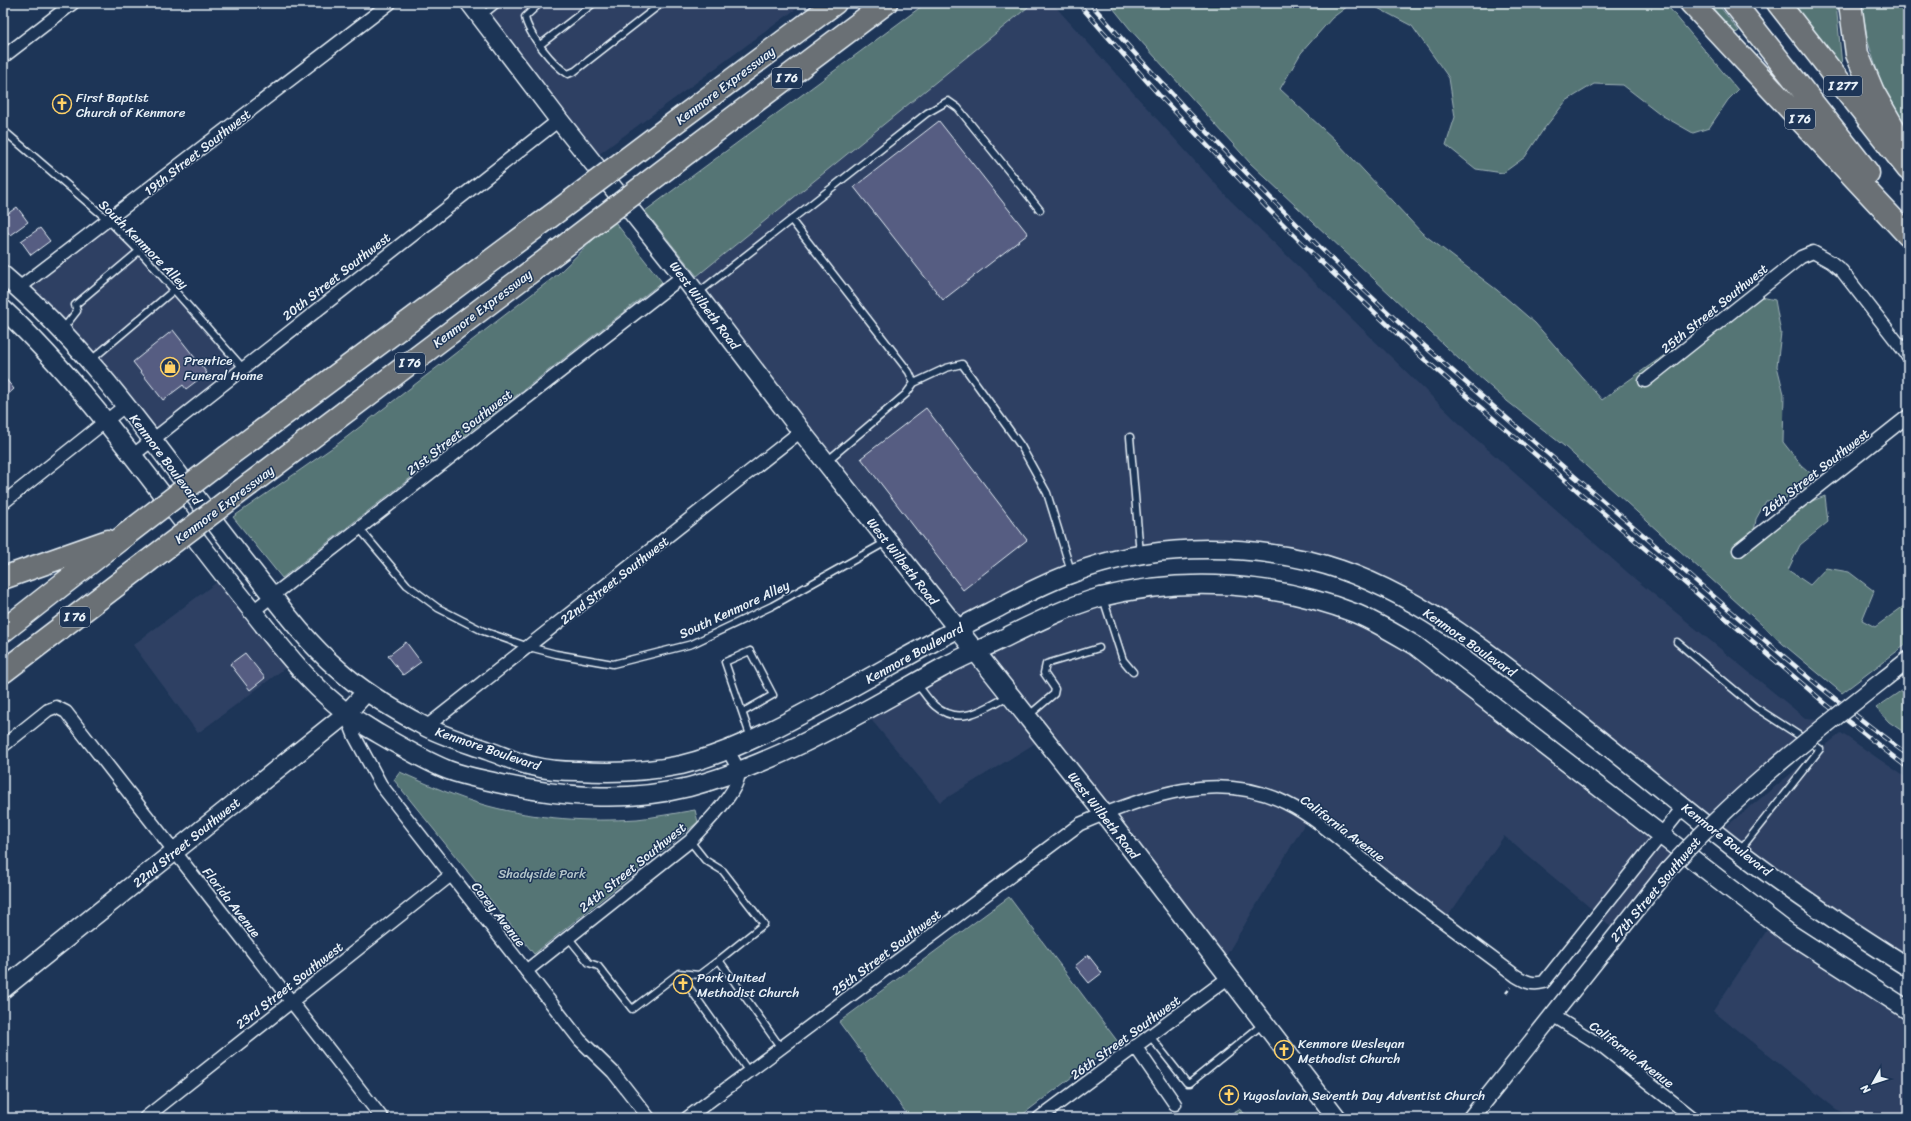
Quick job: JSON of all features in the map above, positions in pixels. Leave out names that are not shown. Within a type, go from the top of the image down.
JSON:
[{"type":"highway","name":"Kenmore Expressway","points":[[3,631],[228,456],[835,3]]},
{"type":"highway","name":"Kenmore Expressway","points":[[3,672],[886,3]]},
{"type":"highway","name":"I 76","points":[[1691,3],[1908,235]]},
{"type":"highway","name":"I 277","points":[[1734,3],[1908,224]]},
{"type":"highway","name":"I 277","points":[[1778,3],[1908,169]]},
{"type":"highway","points":[[1850,3],[1857,54],[1873,92],[1908,152]]},
{"type":"highway","points":[[3,578],[128,533]]},
{"type":"main road","name":"West Wilbeth Road","points":[[476,10],[559,120],[696,294],[801,432],[1105,815],[1228,978],[1337,1118]]},
{"type":"main road","name":"Kenmore Boulevard","points":[[3,275],[19,288],[61,330],[126,405],[218,528],[299,630],[333,665],[366,692],[446,736],[533,766],[566,771],[603,773],[673,767],[728,750],[751,740],[846,691],[957,628],[1029,592],[1072,573],[1115,560],[1172,550],[1275,554],[1315,562],[1358,576],[1421,607],[1447,623],[1511,670],[1739,851],[1813,907],[1908,967]]},
{"type":"main road","name":"19th Street Southwest","points":[[3,300],[19,288]]},
{"type":"main road","name":"Kenmore Boulevard","points":[[3,309],[47,352],[106,422],[293,662],[346,714],[373,731],[452,772],[550,794],[588,797],[656,793],[687,787],[739,771],[772,758],[834,727],[946,665],[1080,604],[1103,597],[1150,588],[1176,586],[1236,586],[1266,589],[1300,596],[1332,605],[1362,616],[1416,646],[1486,698],[1661,836],[1787,932],[1908,1010]]},
{"type":"main road","name":"22nd Street Southwest","points":[[3,989],[346,714],[366,692]]},
{"type":"street","points":[[3,57],[73,3]]},
{"type":"street","name":"19th Street Southwest","points":[[19,288],[390,3]]},
{"type":"street","name":"20th Street Southwest","points":[[132,456],[559,120]]},
{"type":"street","name":"25th Street Southwest","points":[[1645,381],[1801,257],[1813,252],[1842,271],[1908,356]]},
{"type":"street","name":"21st Street Southwest","points":[[253,611],[682,276]]},
{"type":"street","points":[[3,503],[126,405]]},
{"type":"street","name":"26th Street Southwest","points":[[1739,550],[1908,416]]},
{"type":"street","name":"22nd Street Southwest","points":[[426,726],[529,647],[801,432]]},
{"type":"street","name":"27th Street Southwest","points":[[1471,1118],[1668,870],[1692,844],[1760,778],[1908,660]]},
{"type":"street","name":"Florida Avenue","points":[[3,746],[48,710],[56,707],[66,712],[382,1118]]},
{"type":"street","name":"Carey Avenue","points":[[346,714],[355,737],[381,785],[580,1040],[613,1072],[649,1118]]},
{"type":"street","points":[[728,750],[739,771]]},
{"type":"street","name":"24th Street Southwest","points":[[526,971],[690,841],[724,803],[737,782],[739,771]]},
{"type":"street","name":"California Avenue","points":[[1105,815],[1148,798],[1182,789],[1213,787],[1240,788],[1268,795],[1288,804],[1320,826],[1516,976],[1528,983],[1536,984]]},
{"type":"street","name":"27th Street Southwest","points":[[1536,984],[1544,982],[1549,976],[1684,806]]},
{"type":"street","name":"25th Street Southwest","points":[[687,1118],[1080,824],[1105,815]]},
{"type":"street","name":"23rd Street Southwest","points":[[145,1118],[450,875]]},
{"type":"street","name":"26th Street Southwest","points":[[1038,1118],[1228,978]]},
{"type":"street","name":"California Avenue","points":[[1552,1015],[1602,1046],[1693,1118]]},
{"type":"street","points":[[1135,1046],[1175,1104]]},
{"type":"lane","points":[[476,10],[498,3]]},
{"type":"lane","points":[[540,3],[525,17],[527,26],[559,68],[568,74],[662,3]]},
{"type":"lane","points":[[540,45],[594,3]]},
{"type":"lane","points":[[696,294],[792,221],[927,113],[948,101],[958,108],[1040,210]]},
{"type":"lane","name":"South Kenmore Alley","points":[[3,130],[108,220],[139,251],[242,368]]},
{"type":"lane","points":[[792,221],[908,372],[914,383]]},
{"type":"lane","points":[[61,330],[75,316],[77,311],[75,305],[139,251]]},
{"type":"lane","points":[[88,362],[174,290]]},
{"type":"lane","points":[[825,462],[906,394],[914,383],[946,368],[962,364],[1021,446],[1047,492],[1072,573]]},
{"type":"lane","points":[[1130,437],[1141,555]]},
{"type":"lane","name":"South Kenmore Alley","points":[[359,528],[407,586],[438,608],[483,630],[529,647],[556,654],[613,664],[692,644],[772,606],[888,541]]},
{"type":"lane","points":[[1103,597],[1123,660],[1133,672]]},
{"type":"lane","points":[[1677,642],[1755,707],[1820,749],[1739,851]]},
{"type":"lane","points":[[1027,717],[1054,694],[1055,689],[1044,673],[1046,664],[1099,648]]},
{"type":"lane","points":[[743,712],[773,694],[750,651],[725,662],[743,712],[751,740]]},
{"type":"lane","points":[[915,682],[935,706],[946,713],[959,717],[979,712],[1010,695]]},
{"type":"lane","points":[[568,937],[589,963],[598,966],[632,1009],[679,973],[699,976],[764,924],[723,871],[705,860],[690,841]]},
{"type":"lane","points":[[719,960],[781,1048]]},
{"type":"lane","points":[[679,973],[749,1072]]},
{"type":"lane","points":[[1150,1036],[1187,1083],[1190,1083],[1264,1023]]},
{"type":"shaded area","points":[[470,3],[804,3],[591,160]]},
{"type":"shaded area","points":[[1033,3],[1052,3],[1230,200],[1468,432],[1635,579],[1805,718],[1832,720],[1708,827],[1421,607],[1275,554],[1141,555],[957,629],[688,283]]},
{"type":"shaded area","points":[[108,225],[153,270],[237,367],[152,434],[26,288]]},
{"type":"shaded area","points":[[225,576],[293,662],[198,733],[133,645]]},
{"type":"shaded area","points":[[1199,585],[1361,616],[1683,853],[1617,933],[1599,915],[1504,836],[1446,919],[1308,818],[1220,966],[976,652],[1080,604]]},
{"type":"shaded area","points":[[974,659],[1039,741],[940,802],[869,717]]},
{"type":"shaded area","points":[[1841,733],[1908,779],[1908,958],[1766,863],[1723,829]]},
{"type":"shaded area","points":[[1773,921],[1908,1010],[1908,1118],[1856,1118],[1836,1109],[1713,1011]]},
{"type":"green space","points":[[926,3],[1033,3],[697,276],[645,211]]},
{"type":"green space","points":[[1109,3],[1352,3],[1332,18],[1301,53],[1280,89],[1336,141],[1422,233],[1497,290],[1535,323],[1602,400],[1620,386],[1753,295],[1775,300],[1781,333],[1777,366],[1784,394],[1783,442],[1801,465],[1814,476],[1794,496],[1766,501],[1756,519],[1753,539],[1807,503],[1825,496],[1828,522],[1800,545],[1788,570],[1810,585],[1826,568],[1849,572],[1874,591],[1862,620],[1875,627],[1908,603],[1908,643],[1842,693],[1783,644],[1564,446],[1507,401],[1462,362],[1250,163],[1130,29]]},
{"type":"green space","points":[[1368,3],[1665,3],[1738,90],[1728,100],[1709,128],[1693,133],[1663,116],[1623,85],[1594,84],[1566,101],[1543,130],[1525,157],[1503,173],[1476,169],[1446,145],[1455,117],[1449,78],[1412,26]]},
{"type":"green space","points":[[1709,3],[1717,3],[1739,31],[1734,34]]},
{"type":"green space","points":[[1792,3],[1836,3],[1842,66]]},
{"type":"green space","points":[[1861,3],[1908,3],[1908,131],[1880,80],[1868,42]]},
{"type":"green space","points":[[615,222],[662,282],[282,578],[233,517],[339,443],[558,274],[601,232]]},
{"type":"green space","points":[[1908,686],[1908,735],[1889,722],[1876,708]]},
{"type":"green space","name":"Shadyside Park","points":[[400,772],[466,799],[488,806],[525,814],[581,820],[618,820],[637,819],[695,810],[698,822],[534,954],[394,780]]},
{"type":"green space","points":[[1009,897],[1118,1042],[1018,1118],[910,1118],[839,1022]]},
{"type":"green space","points":[[1239,1109],[1250,1118],[1223,1118]]},
{"type":"building","points":[[939,121],[1028,234],[943,300],[854,187]]},
{"type":"building","points":[[17,207],[28,222],[10,235],[3,226],[3,217]]},
{"type":"building","points":[[40,228],[50,241],[31,255],[21,241]]},
{"type":"building","name":"Prentice Funeral Home","points":[[173,330],[207,373],[186,389],[183,385],[163,400],[133,362]]},
{"type":"building","points":[[5,378],[14,389],[3,399],[3,380]]},
{"type":"building","points":[[926,408],[1027,540],[963,590],[861,458]]},
{"type":"building","points":[[406,642],[421,662],[403,675],[388,656]]},
{"type":"building","points":[[245,653],[265,678],[250,690],[230,664]]},
{"type":"building","points":[[1088,955],[1102,973],[1089,983],[1075,966]]},
{"type":"railway","points":[[1078,3],[1159,95],[1267,208],[1317,258],[1424,359],[1827,705],[1908,768]]},
{"type":"railway","points":[[1090,3],[1245,172],[1285,213],[1409,332],[1496,409],[1806,675],[1908,755]]},
{"type":"place","name":"First Baptist Church of Kenmore","points":[[62,104]]},
{"type":"place","name":"Prentice Funeral Home","points":[[170,367]]},
{"type":"place","name":"Park United Methodist Church","points":[[683,984]]},
{"type":"place","name":"Kenmore Wesleyan Methodist Church","points":[[1284,1050]]},
{"type":"place","name":"Yugoslavian Seventh Day Adventist Church","points":[[1229,1095]]}]
